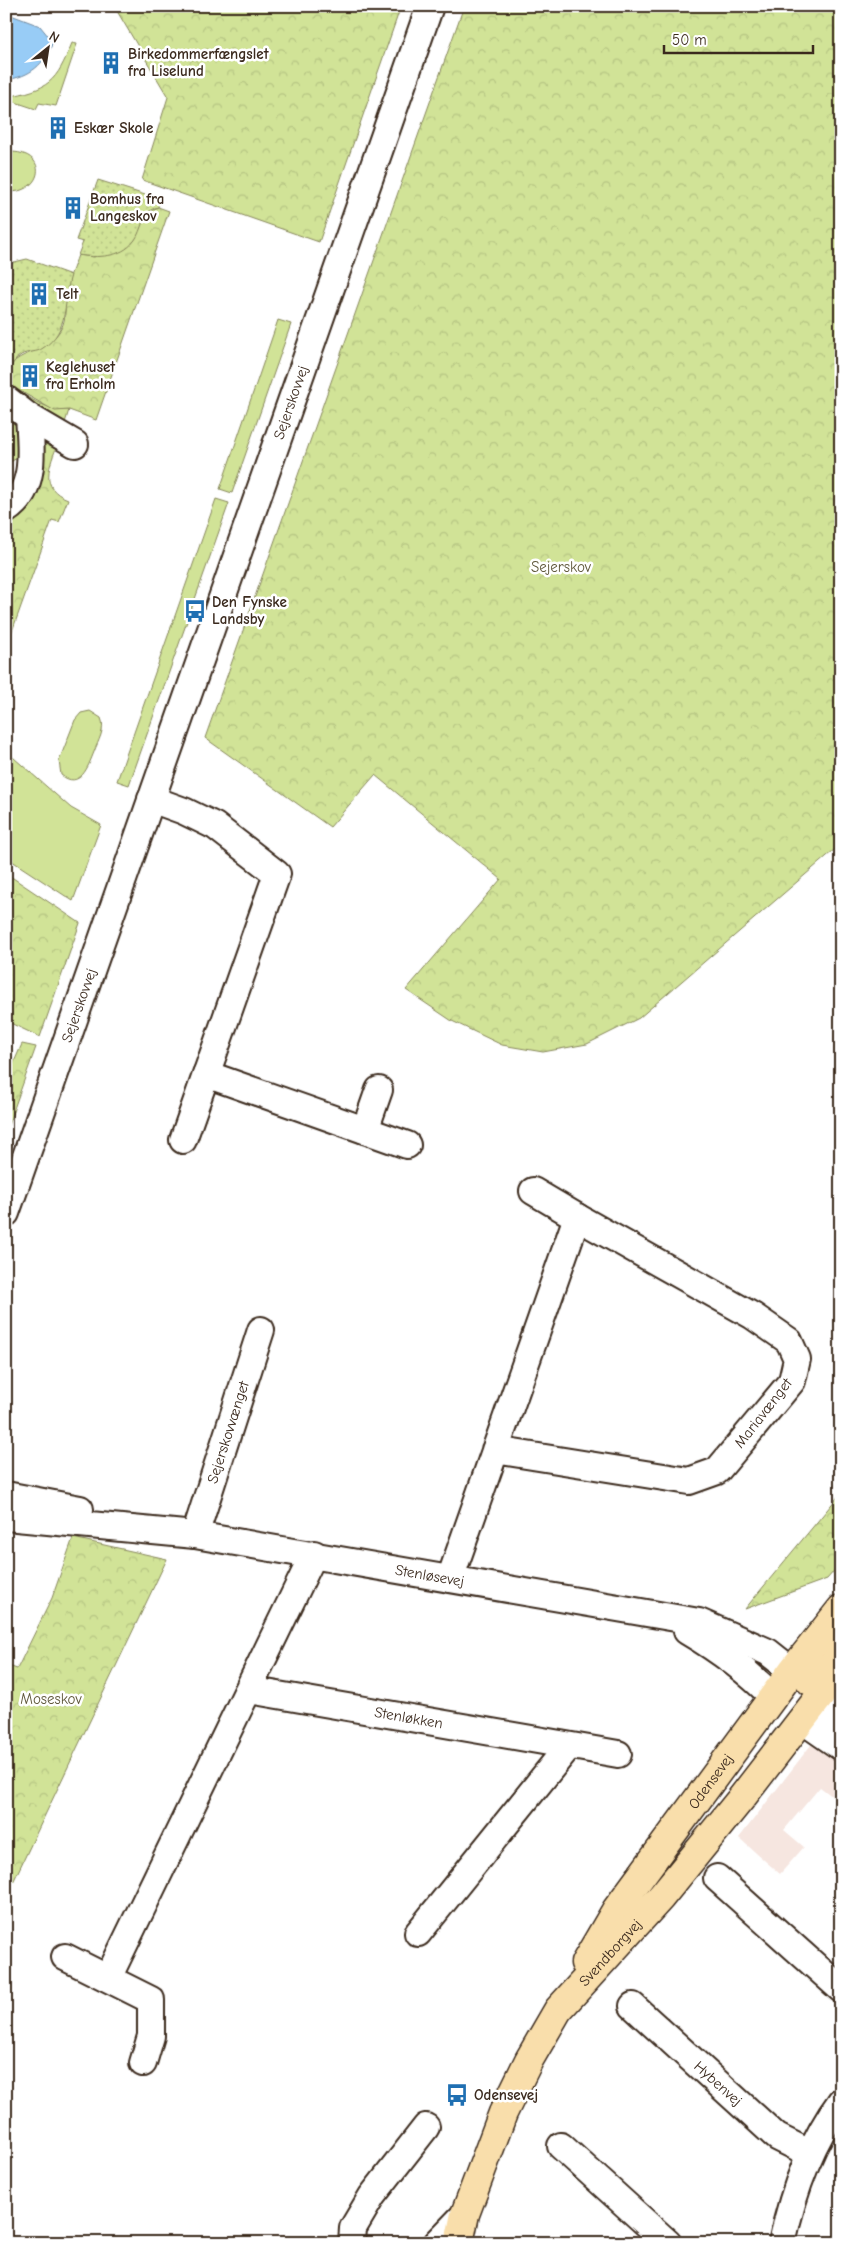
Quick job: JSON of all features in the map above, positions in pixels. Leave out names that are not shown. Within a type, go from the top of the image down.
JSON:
[{"type":"main road","points":[[806,1684],[841,1609]]},
{"type":"main road","points":[[788,1709],[841,1640]]},
{"type":"main road","points":[[788,1709],[792,1696],[806,1684],[841,1669]]},
{"type":"main road","name":"Svendborgvej","points":[[459,2243],[464,2214],[503,2112],[529,2060],[558,2010],[661,1897],[692,1837],[788,1709]]},
{"type":"main road","name":"Odensevej","points":[[558,2010],[616,1910],[788,1709]]},
{"type":"street","name":"Sejerskovvej","points":[[6,1213],[430,6]]},
{"type":"street","points":[[6,399],[29,417],[75,444]]},
{"type":"street","points":[[6,510],[16,502],[21,494],[31,469],[29,417]]},
{"type":"street","points":[[152,799],[184,810],[215,826],[277,874],[183,1140]]},
{"type":"street","points":[[206,1074],[407,1145]]},
{"type":"street","points":[[365,1130],[379,1090]]},
{"type":"street","name":"Mariavænget","points":[[495,1450],[689,1481],[718,1471],[792,1381],[797,1359],[789,1341],[752,1316],[533,1191]]},
{"type":"street","points":[[450,1579],[577,1217]]},
{"type":"street","name":"Sejerskovvænget","points":[[195,1535],[261,1330]]},
{"type":"street","name":"Stenløsevej","points":[[6,1495],[195,1535],[314,1554],[662,1617],[699,1622],[768,1652],[806,1684],[841,1722]]},
{"type":"street","name":"Stenløsevej","points":[[6,1517],[195,1535]]},
{"type":"street","points":[[108,1978],[314,1554]]},
{"type":"street","name":"Stenløsevej","points":[[662,1617],[718,1649],[752,1675],[788,1709],[841,1747]]},
{"type":"street","name":"Stenløkken","points":[[249,1690],[568,1747],[618,1754]]},
{"type":"street","points":[[418,1933],[568,1747]]},
{"type":"street","points":[[717,1878],[841,1989]]},
{"type":"street","points":[[65,1957],[152,2000],[152,2036],[143,2063]]},
{"type":"street","name":"Hybenvej","points":[[633,2006],[777,2137],[809,2154]]},
{"type":"street","points":[[782,2243],[790,2204],[809,2154],[841,2101]]},
{"type":"street","points":[[352,2243],[353,2228],[372,2196],[426,2127]]},
{"type":"street","points":[[561,2146],[668,2243]]},
{"type":"street","points":[[437,2243],[464,2214]]},
{"type":"shaded area","points":[[841,1706],[841,1803],[820,1787],[784,1830],[804,1847],[780,1874],[739,1838]]},
{"type":"green space","points":[[114,6],[401,6],[319,242],[142,180],[168,97]]},
{"type":"green space","name":"Sejerskov","points":[[464,6],[841,6],[841,844],[639,1018],[587,1044],[543,1052],[502,1045],[452,1021],[406,990],[501,879],[375,775],[330,827],[205,738]]},
{"type":"green space","points":[[72,43],[77,44],[56,106],[39,103],[36,109],[6,99],[6,97],[32,91],[49,82],[61,67]]},
{"type":"green space","points":[[6,153],[25,154],[33,159],[37,166],[37,173],[34,180],[28,186],[19,191],[8,192]]},
{"type":"green space","points":[[98,180],[161,200],[158,207],[148,212],[137,237],[123,251],[108,256],[78,255],[83,242],[76,240]]},
{"type":"green space","points":[[158,207],[169,211],[96,420],[69,410],[55,411],[6,383],[7,373],[16,360],[46,345],[62,327],[65,316],[67,287],[78,255],[94,257],[134,241],[147,213]]},
{"type":"green space","points":[[27,259],[71,275],[64,315],[58,333],[52,341],[41,350],[21,355],[6,373],[6,264]]},
{"type":"green space","points":[[278,320],[291,324],[232,493],[220,489]]},
{"type":"green space","points":[[6,383],[44,405],[60,410],[69,410],[64,426],[6,392]]},
{"type":"green space","points":[[6,403],[12,408],[25,454],[6,464]]},
{"type":"green space","points":[[36,434],[58,443],[50,467],[50,482],[53,489],[68,499],[59,522],[52,520],[6,648],[6,514]]},
{"type":"green space","points":[[216,499],[229,503],[129,785],[117,781]]},
{"type":"green space","points":[[90,711],[101,718],[103,726],[101,735],[86,770],[78,778],[68,779],[61,775],[59,761],[75,720],[81,713]]},
{"type":"green space","points":[[6,751],[71,808],[101,825],[73,901],[6,857]]},
{"type":"green space","points":[[7,874],[80,923],[40,1037],[6,1021]]},
{"type":"green space","points":[[22,1044],[36,1047],[6,1131],[6,1080]]},
{"type":"green space","points":[[841,1493],[841,1563],[827,1579],[745,1609]]},
{"type":"green space","name":"Moseskov","points":[[73,1538],[167,1559],[6,1897],[6,1665],[17,1669],[52,1598]]},
{"type":"water","points":[[11,15],[40,26],[53,42],[45,57],[36,68],[23,76],[6,80],[6,16]]},
{"type":"place","name":"Birkedommerfængslet fra Liselund","points":[[111,63]]},
{"type":"place","name":"Eskær Skole","points":[[58,128]]},
{"type":"place","name":"Bomhus fra Langeskov","points":[[73,208]]},
{"type":"place","name":"Telt","points":[[39,294]]},
{"type":"place","name":"Keglehuset fra Erholm","points":[[30,376]]},
{"type":"place","name":"Den Fynske Landsby","points":[[195,611]]},
{"type":"place","name":"Odensevej","points":[[457,2095]]}]
